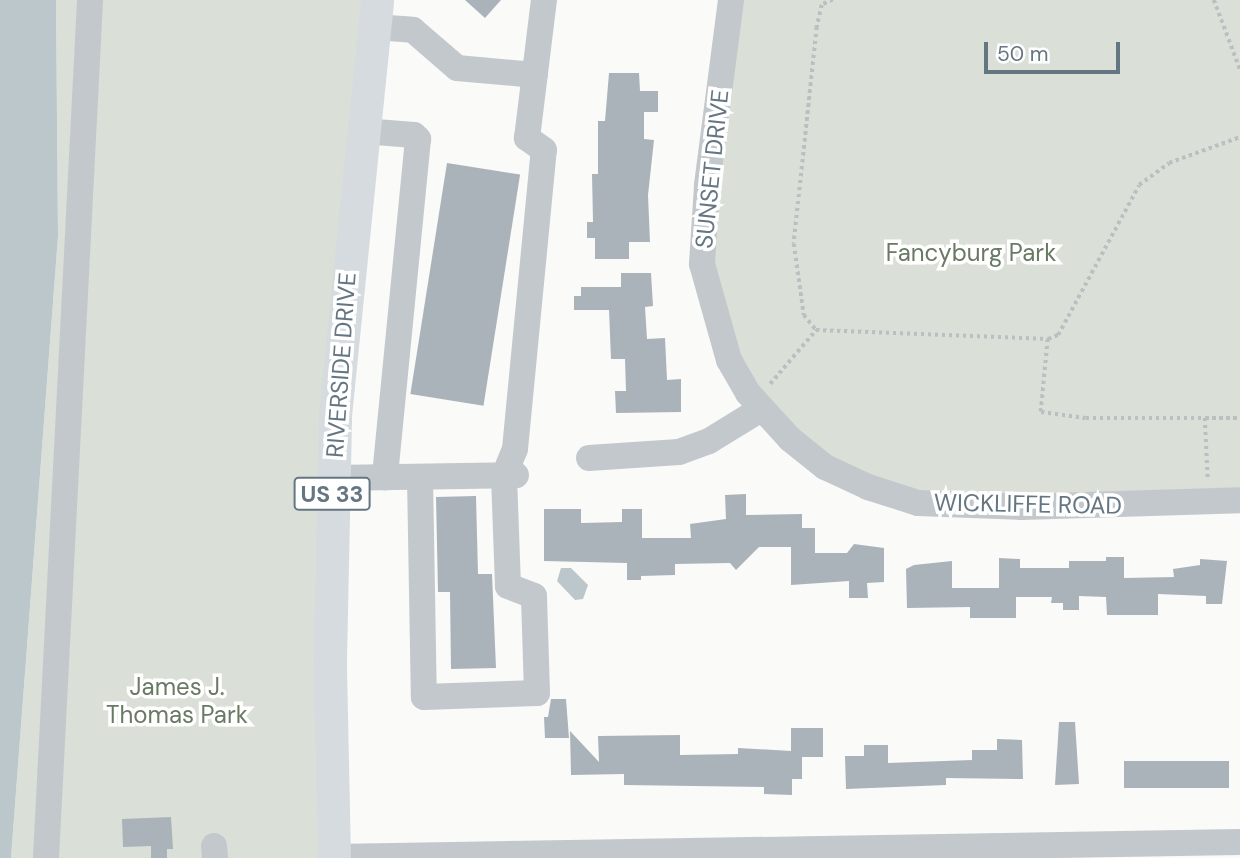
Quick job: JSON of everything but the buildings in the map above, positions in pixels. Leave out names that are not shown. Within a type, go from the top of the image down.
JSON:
[{"type":"main road","name":"RIVERSIDE DRIVE","points":[[334,858],[332,478],[339,344],[376,14]]},
{"type":"street","points":[[47,858],[90,0]]},
{"type":"street","points":[[420,477],[424,696],[537,694],[534,596],[508,586],[510,475],[515,449],[544,150],[527,138],[544,0]]},
{"type":"street","name":"SUNSET DRIVE","points":[[731,0],[707,186],[702,264],[729,360],[763,398]]},
{"type":"street","points":[[376,14],[413,30],[457,68],[535,75]]},
{"type":"street","points":[[363,131],[414,135],[418,139],[385,477]]},
{"type":"street","points":[[589,458],[679,452],[709,441],[763,398]]},
{"type":"street","name":"WICKLIFFE ROAD","points":[[763,398],[825,467],[918,503],[1022,507],[1240,500]]},
{"type":"street","points":[[332,478],[510,475]]},
{"type":"street","points":[[334,858],[1240,842]]},
{"type":"path","points":[[818,0],[822,5],[794,244],[804,316],[816,330],[1048,339],[1058,335],[1139,185],[1169,163],[1239,138]]},
{"type":"path","points":[[822,5],[833,0]]},
{"type":"path","points":[[1214,0],[1240,69]]},
{"type":"path","points":[[763,398],[816,330]]},
{"type":"path","points":[[1048,339],[1041,412],[1086,418],[1240,418]]},
{"type":"path","points":[[1205,418],[1209,502]]},
{"type":"green space","name":"James J. Thomas Park","points":[[56,0],[377,0],[355,206],[334,858],[11,858],[58,236]]},
{"type":"green space","name":"Fancyburg Park","points":[[731,0],[1240,0],[1240,500],[1138,506],[868,487],[761,409],[709,297]]},
{"type":"shaded area","points":[[0,0],[56,0],[58,236],[11,858],[0,858]]},
{"type":"shaded area","points":[[561,568],[571,568],[588,585],[583,599],[575,600],[557,581]]}]
